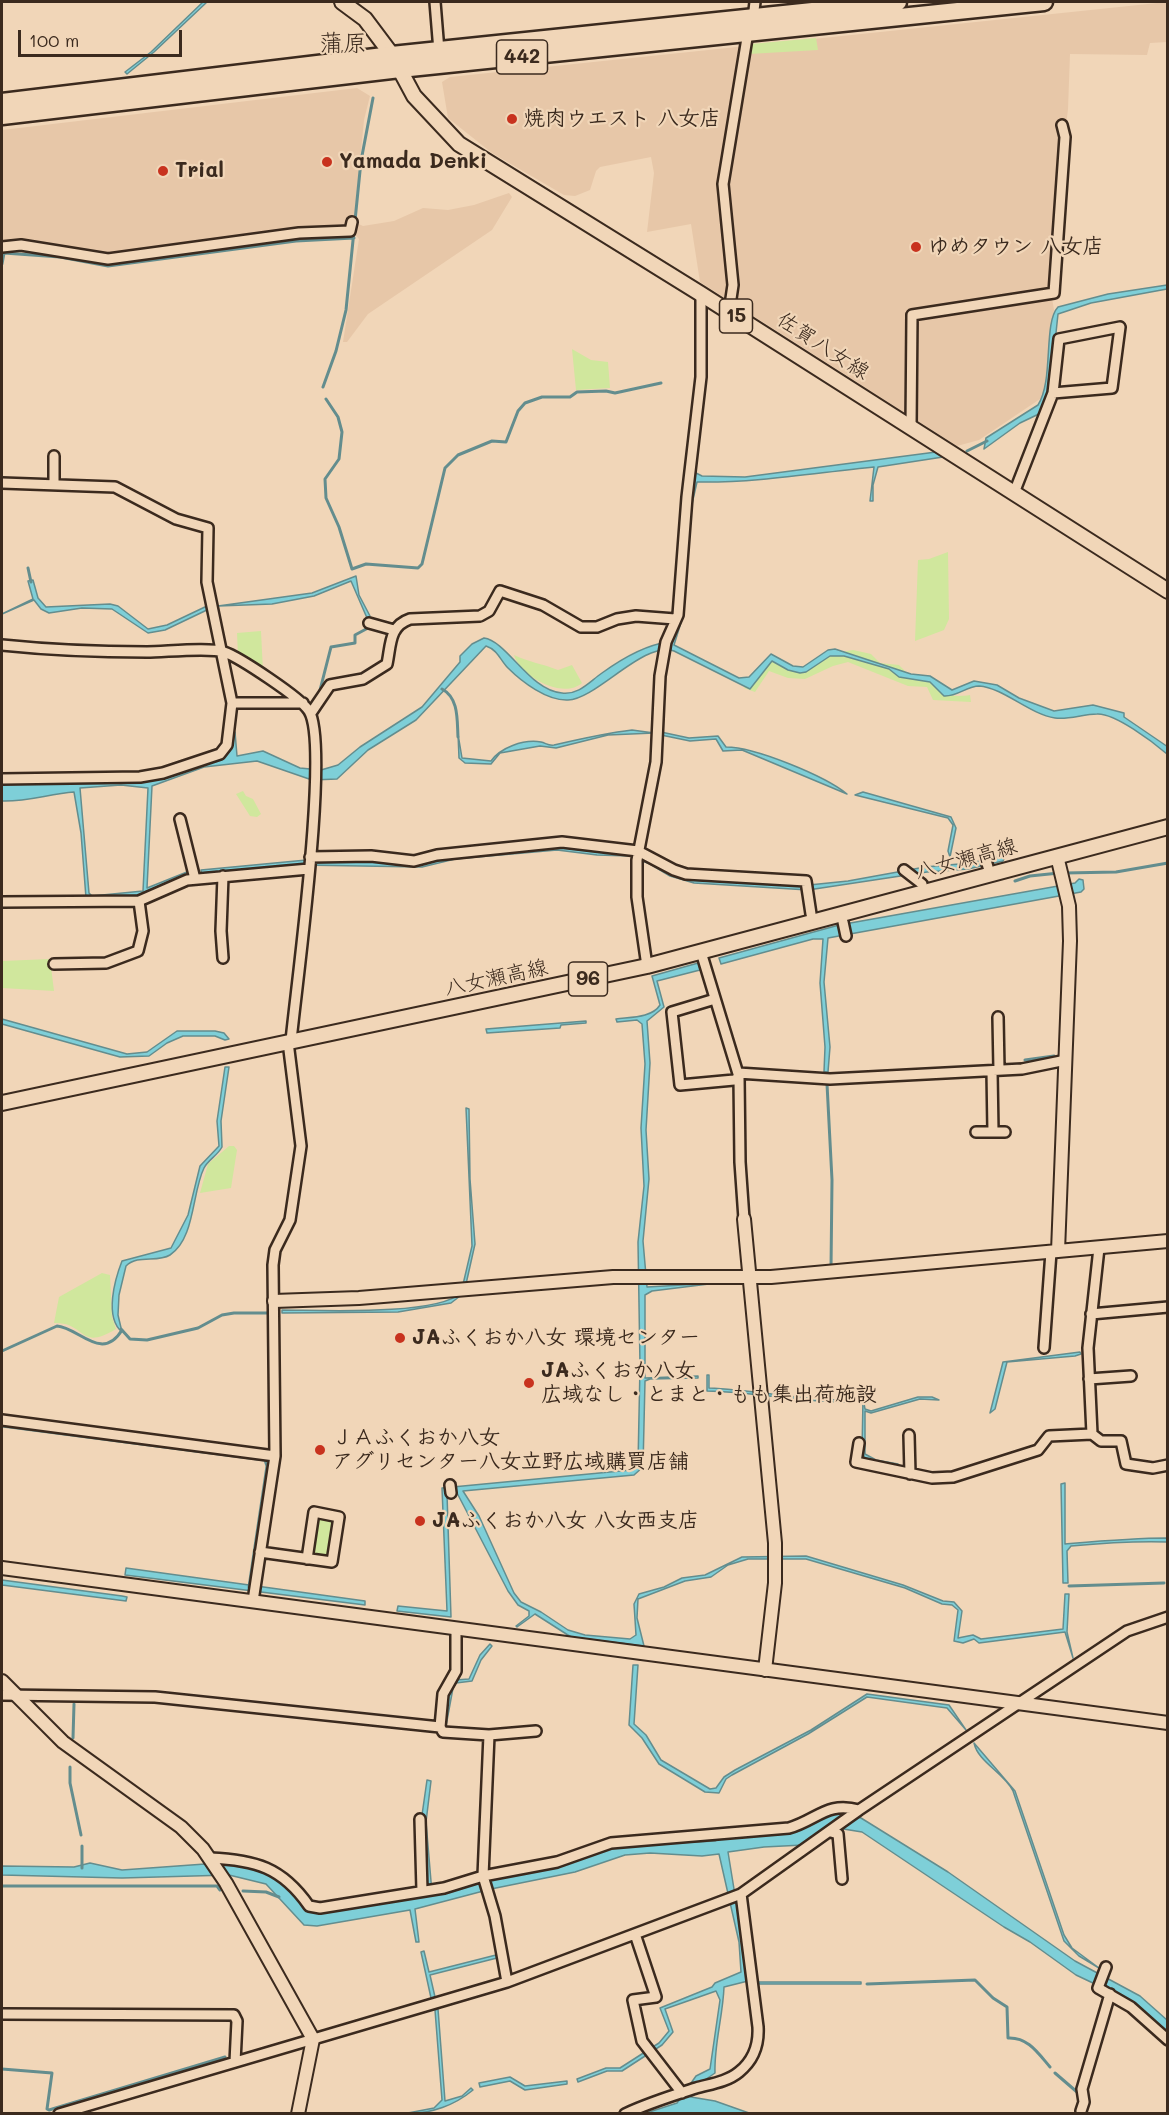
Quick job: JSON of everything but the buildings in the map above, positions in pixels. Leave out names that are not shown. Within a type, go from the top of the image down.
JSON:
[{"type":"highway","name":"442","points":[[2,116],[396,62],[439,51],[754,9],[898,2]]},
{"type":"highway","name":"442","points":[[2,102],[396,62],[747,33],[1044,2]]},
{"type":"main road","name":"佐賀八女線","points":[[342,2],[365,19],[396,62],[420,103],[459,144],[701,294],[1167,591]]},
{"type":"main road","name":"八女瀬高線","points":[[2,1102],[646,966],[1059,862],[1167,827]]},
{"type":"street","points":[[435,2],[439,51]]},
{"type":"street","points":[[729,312],[733,285],[723,184],[747,33],[754,9]]},
{"type":"street","points":[[911,427],[912,315],[1054,293],[1065,137],[1062,124]]},
{"type":"street","points":[[2,247],[21,245],[108,259],[290,234],[350,231],[352,222]]},
{"type":"street","points":[[646,966],[637,897],[638,854],[656,762],[657,716],[666,646],[675,619],[701,377],[701,294]]},
{"type":"street","points":[[1014,493],[1053,393],[1059,339],[1120,327],[1112,388],[1053,393]]},
{"type":"street","points":[[54,456],[54,485]]},
{"type":"street","points":[[2,483],[115,487],[177,519],[208,528],[207,582],[232,703],[227,745],[220,754],[163,773],[140,777],[2,779]]},
{"type":"street","points":[[311,713],[330,685],[363,679],[387,664],[394,630],[401,622],[410,619],[480,616],[489,611],[500,591],[543,605],[581,627],[597,627],[636,615],[675,619]]},
{"type":"street","points":[[369,623],[394,630]]},
{"type":"street","points":[[2,645],[75,652],[223,652],[303,703],[311,713],[314,733],[315,781],[310,863],[290,1041],[301,1146],[290,1220],[275,1250],[273,1265],[275,1456],[253,1600]]},
{"type":"street","points":[[232,703],[303,703]]},
{"type":"street","points":[[180,819],[195,879]]},
{"type":"street","points":[[2,902],[139,901],[172,884],[195,879],[371,856],[414,861],[437,855],[562,842],[638,854],[686,874],[806,881],[811,914]]},
{"type":"street","points":[[1044,1348],[1055,1252],[1070,941],[1067,897],[1059,862]]},
{"type":"street","points":[[907,872],[922,884]]},
{"type":"street","points":[[223,876],[221,921],[223,958]]},
{"type":"street","points":[[54,964],[106,963],[138,951],[143,931],[139,901]]},
{"type":"street","points":[[843,922],[846,936]]},
{"type":"street","points":[[701,951],[739,1075],[740,1162],[744,1219],[762,1387],[775,1550],[765,1670]]},
{"type":"street","points":[[715,999],[672,1012],[680,1085],[734,1080],[739,1075],[830,1079],[996,1071],[1022,1069],[1066,1060]]},
{"type":"street","points":[[993,1132],[998,1017]]},
{"type":"street","points":[[976,1132],[1005,1132]]},
{"type":"street","points":[[274,1301],[650,1276],[750,1278],[1167,1241]]},
{"type":"street","points":[[1092,1434],[1089,1379],[1091,1314],[1099,1248]]},
{"type":"street","points":[[1091,1314],[1167,1307]]},
{"type":"street","points":[[1089,1379],[1131,1376]]},
{"type":"street","points":[[2,1420],[275,1456]]},
{"type":"street","points":[[859,1443],[856,1462],[909,1469],[932,1478],[953,1477],[1038,1450],[1049,1436],[1092,1434],[1101,1441],[1121,1441],[1126,1464],[1154,1468],[1167,1466]]},
{"type":"street","points":[[909,1435],[909,1469]]},
{"type":"street","points":[[260,1552],[307,1559],[332,1562],[339,1517],[314,1512],[307,1559]]},
{"type":"street","points":[[2,1568],[1167,1723]]},
{"type":"street","points":[[65,2113],[507,1982],[741,1894],[859,1810],[1127,1631],[1167,1617]]},
{"type":"street","points":[[440,1728],[443,1694],[456,1671],[456,1628]]},
{"type":"street","points":[[2,1681],[8,1695],[63,1742],[181,1827],[210,1858],[313,2039],[298,2114]]},
{"type":"street","points":[[8,1695],[155,1696],[440,1728],[443,1732],[452,1734],[489,1736],[536,1731]]},
{"type":"street","points":[[489,1736],[483,1876],[495,1916],[507,1982]]},
{"type":"street","points":[[210,1858],[261,1864],[298,1889],[309,1906],[320,1908],[422,1891],[483,1876],[557,1862],[610,1843],[789,1828],[805,1824],[834,1807],[859,1810]]},
{"type":"street","points":[[420,1820],[422,1891]]},
{"type":"street","points":[[833,1830],[838,1834],[842,1879]]},
{"type":"street","points":[[626,2114],[649,2102],[724,2081],[739,2072],[754,2055],[759,2042],[741,1894]]},
{"type":"street","points":[[635,1934],[656,1996],[633,2000],[642,2041],[682,2092]]},
{"type":"street","points":[[1104,1970],[1099,1987],[1131,2007],[1167,2040]]},
{"type":"street","points":[[1078,2112],[1080,2101],[1084,2098],[1082,2088],[1110,1994]]},
{"type":"street","points":[[2,2014],[234,2015],[237,2021],[235,2062]]},
{"type":"shaded area","points":[[1167,2],[1167,42],[1150,43],[1147,55],[1070,54],[1068,109],[1052,246],[1050,286],[1054,310],[1043,397],[979,440],[957,446],[700,282],[691,224],[647,232],[654,173],[651,157],[600,167],[596,171],[590,190],[575,196],[564,195],[492,153],[448,118],[442,82],[450,77]]},
{"type":"shaded area","points":[[357,88],[370,96],[364,120],[354,222],[363,226],[394,221],[423,208],[448,210],[474,205],[509,193],[512,197],[492,230],[368,314],[347,342],[343,342],[359,239],[348,227],[116,257],[2,244],[2,130]]},
{"type":"green space","points":[[816,38],[818,50],[749,54],[751,44]]},
{"type":"green space","points":[[572,349],[591,360],[608,362],[610,388],[576,390]]},
{"type":"green space","points":[[948,552],[949,619],[944,630],[915,641],[918,560],[929,559]]},
{"type":"green space","points":[[261,631],[263,671],[238,656],[237,633]]},
{"type":"green space","points":[[853,650],[871,654],[880,663],[899,665],[909,675],[928,679],[946,694],[970,695],[971,702],[933,700],[927,687],[908,686],[848,662],[805,679],[788,678],[769,671],[755,692],[744,688],[765,662],[777,659],[782,667],[804,671],[823,655]]},
{"type":"green space","points":[[514,655],[558,670],[572,665],[582,683],[574,688],[564,689],[543,683],[524,671]]},
{"type":"green space","points":[[243,791],[246,796],[253,799],[261,814],[257,817],[250,816],[236,794]]},
{"type":"green space","points":[[50,959],[54,991],[2,988],[2,961]]},
{"type":"green space","points":[[229,1146],[234,1146],[237,1150],[231,1188],[200,1193],[208,1164]]},
{"type":"green space","points":[[102,1273],[110,1275],[112,1317],[116,1329],[95,1338],[88,1337],[65,1324],[54,1323],[59,1297]]},
{"type":"green space","points":[[318,1519],[330,1520],[335,1524],[328,1557],[316,1555],[313,1550]]},
{"type":"water","points":[[203,2],[207,2],[154,52],[127,74],[125,72],[151,52]]},
{"type":"water","points":[[1167,285],[1167,289],[1091,303],[1058,314],[1050,389],[1043,412],[1020,423],[984,449],[986,438],[1038,405],[1046,381],[1053,315],[1058,307],[1108,294]]},
{"type":"water","points":[[936,452],[943,457],[878,467],[873,485],[873,501],[870,501],[874,467],[763,479],[697,482],[692,504],[683,616],[674,645],[739,678],[749,677],[771,654],[793,666],[803,667],[828,650],[835,649],[911,674],[930,676],[952,690],[974,681],[997,685],[1019,698],[1054,711],[1093,705],[1124,713],[1124,717],[1168,747],[1167,754],[1134,729],[1105,715],[1092,714],[1066,718],[1045,716],[998,691],[979,686],[944,696],[930,682],[899,677],[889,669],[844,656],[830,656],[806,672],[800,673],[788,670],[772,661],[750,689],[674,651],[662,650],[635,661],[580,697],[568,700],[543,694],[528,685],[508,668],[499,655],[486,646],[416,720],[368,750],[337,779],[312,780],[257,761],[204,767],[152,786],[147,888],[187,872],[187,876],[146,895],[86,898],[81,833],[74,792],[2,801],[2,784],[150,779],[215,758],[232,732],[235,732],[237,756],[263,751],[300,768],[321,770],[338,765],[360,747],[422,707],[460,662],[460,656],[472,644],[484,638],[493,641],[529,676],[550,690],[568,693],[579,690],[625,658],[651,646],[668,642],[678,625],[694,472],[702,476],[745,477]],"holes":[[[121,785],[148,788],[143,891],[92,896],[89,893],[80,788]]]},
{"type":"water","points":[[356,576],[359,595],[370,616],[367,618],[351,581],[314,596],[272,604],[218,606],[312,593]]},
{"type":"water","points":[[33,580],[38,598],[46,607],[110,604],[118,606],[148,629],[167,625],[207,606],[209,609],[165,630],[148,633],[112,609],[82,608],[49,613],[41,609],[34,600],[2,614],[33,599],[28,581]]},
{"type":"water","points":[[632,730],[654,733],[608,735],[556,748],[540,746],[500,753],[491,764],[465,763],[459,758],[458,734],[462,758],[491,761],[495,756],[506,748],[520,743],[534,741],[554,745]]},
{"type":"water","points":[[661,732],[689,738],[718,736],[726,747],[739,748],[771,757],[807,771],[847,794],[742,750],[723,751],[716,739],[690,741],[661,735]]},
{"type":"water","points":[[863,792],[951,817],[956,828],[950,857],[948,851],[953,825],[948,818],[855,795]]},
{"type":"water","points":[[563,844],[633,852],[685,877],[809,885],[848,881],[925,867],[971,863],[1006,855],[1003,861],[968,869],[927,872],[808,890],[694,883],[670,876],[630,856],[557,850],[455,859],[422,867],[301,865],[202,876],[201,870],[317,859],[434,858]]},
{"type":"water","points":[[1079,879],[1083,880],[1084,889],[1081,892],[828,938],[824,982],[830,1047],[828,1072],[824,1072],[825,1047],[820,983],[823,939],[813,939],[721,964],[719,958],[839,925],[1075,883]]},
{"type":"water","points":[[698,963],[700,970],[657,981],[664,1007],[647,1021],[650,1063],[646,1130],[649,1179],[643,1241],[647,1287],[717,1283],[652,1291],[645,1295],[645,1378],[698,1376],[698,1378],[645,1381],[643,1467],[634,1475],[463,1491],[479,1516],[514,1593],[521,1602],[568,1630],[585,1635],[630,1639],[636,1635],[634,1604],[639,1594],[664,1587],[682,1578],[705,1575],[742,1557],[806,1556],[903,1585],[943,1601],[954,1602],[962,1611],[958,1638],[973,1635],[981,1639],[1063,1629],[1065,1594],[1069,1594],[1067,1632],[1073,1658],[1065,1632],[979,1643],[974,1639],[963,1643],[954,1641],[958,1610],[952,1605],[942,1604],[905,1588],[806,1559],[748,1559],[728,1565],[711,1577],[685,1581],[638,1599],[637,1618],[644,1646],[571,1637],[535,1614],[517,1627],[529,1616],[529,1611],[518,1605],[508,1591],[456,1491],[447,1494],[451,1617],[397,1611],[398,1606],[447,1611],[442,1488],[631,1470],[638,1464],[640,1366],[638,1242],[644,1186],[641,1128],[645,1064],[642,1024],[637,1020],[617,1022],[616,1019],[646,1015],[660,1005],[652,976]]},
{"type":"water","points":[[2,1019],[127,1054],[147,1052],[177,1031],[215,1031],[224,1033],[229,1039],[225,1040],[215,1036],[183,1036],[167,1043],[149,1056],[120,1057],[2,1024]]},
{"type":"water","points":[[586,1021],[586,1023],[561,1025],[560,1028],[487,1033],[486,1029]]},
{"type":"water","points":[[225,1067],[229,1067],[221,1121],[222,1147],[204,1168],[189,1227],[178,1248],[165,1257],[136,1260],[126,1266],[119,1295],[118,1315],[122,1332],[113,1317],[112,1308],[114,1287],[122,1261],[171,1248],[188,1215],[200,1166],[219,1146],[217,1121]]},
{"type":"water","points":[[466,1108],[469,1109],[470,1179],[475,1244],[464,1293],[451,1303],[398,1312],[282,1313],[282,1310],[348,1311],[403,1308],[448,1300],[461,1293],[472,1246]]},
{"type":"water","points":[[1080,1352],[1081,1354],[1075,1356],[1007,1362],[995,1409],[990,1413],[1003,1362]]},
{"type":"water","points":[[707,1375],[709,1375],[709,1388],[817,1399],[853,1400],[853,1402],[707,1391]]},
{"type":"water","points":[[918,1397],[932,1397],[939,1400],[920,1399],[871,1413],[865,1411],[865,1454],[876,1460],[898,1464],[898,1466],[865,1458],[862,1452],[863,1398],[865,1409],[871,1411]]},
{"type":"water","points":[[1065,1483],[1065,1544],[1154,1538],[1167,1538],[1167,1542],[1119,1542],[1071,1546],[1067,1551],[1068,1583],[1063,1583],[1061,1484]]},
{"type":"water","points":[[126,1568],[365,1601],[365,1605],[125,1575]]},
{"type":"water","points":[[2,1580],[127,1597],[126,1601],[2,1585]]},
{"type":"water","points":[[490,1644],[492,1646],[481,1660],[472,1681],[456,1683],[453,1688],[446,1726],[443,1726],[447,1696],[455,1680],[469,1679],[480,1655]]},
{"type":"water","points":[[633,1665],[638,1665],[634,1724],[646,1735],[661,1760],[710,1789],[716,1788],[724,1777],[735,1770],[811,1730],[867,1694],[949,1705],[966,1730],[947,1708],[867,1697],[808,1734],[732,1775],[726,1779],[719,1793],[705,1792],[659,1764],[642,1738],[629,1725]]},
{"type":"water","points":[[974,1743],[1015,1791],[1064,1935],[1072,1948],[1099,1968],[1079,1956],[1064,1941],[1013,1791],[976,1750]]},
{"type":"water","points":[[427,1780],[431,1781],[426,1822],[432,1893],[611,1846],[715,1841],[723,1837],[804,1828],[832,1815],[840,1814],[861,1818],[948,1872],[1075,1961],[1140,1996],[1167,2020],[1167,2037],[1095,1984],[1076,1975],[1030,1942],[862,1832],[831,1827],[803,1845],[728,1852],[747,1969],[757,1982],[861,1982],[861,1984],[760,1984],[748,1981],[724,1987],[715,2073],[699,2084],[691,2097],[715,2101],[749,2113],[646,2113],[677,2103],[696,2076],[710,2069],[720,2000],[716,1991],[665,2009],[673,2032],[662,2045],[622,2071],[607,2071],[578,2082],[577,2079],[606,2068],[620,2068],[659,2043],[669,2031],[660,2008],[712,1987],[715,1983],[741,1972],[739,1942],[719,1854],[702,1856],[650,1853],[625,1855],[575,1872],[491,1889],[415,1909],[419,1942],[416,1942],[410,1910],[317,1926],[304,1925],[266,1884],[229,1875],[122,1878],[2,1875],[2,1866],[74,1867],[90,1863],[122,1870],[205,1864],[248,1865],[271,1874],[319,1912],[427,1894],[421,1822]]},
{"type":"water","points":[[424,1951],[429,1972],[496,1955],[497,1958],[430,1975],[435,1997],[431,1998],[421,1952]]},
{"type":"water","points":[[438,2009],[445,2101],[462,2096],[471,2088],[473,2090],[442,2107],[425,2112],[408,2113],[434,2108],[442,2100],[435,2010]]},
{"type":"water","points":[[510,2077],[525,2086],[567,2081],[567,2084],[525,2090],[510,2081],[480,2087],[479,2083]]},
{"type":"waterway","points":[[323,387],[336,351],[346,310],[361,161],[373,98]]},
{"type":"waterway","points":[[2,264],[4,253],[60,257],[108,266],[296,241],[354,238]]},
{"type":"waterway","points":[[326,399],[338,417],[342,432],[339,459],[325,479],[326,498],[339,527],[352,569],[366,564],[418,568],[422,564],[445,468],[458,455],[492,441],[506,442],[518,411],[525,403],[542,397],[570,397],[577,392],[615,393],[661,383]]},
{"type":"waterway","points":[[967,451],[987,441]]},
{"type":"waterway","points":[[28,568],[31,582]]},
{"type":"waterway","points":[[319,694],[331,647],[355,643],[355,635],[368,628]]},
{"type":"waterway","points":[[442,689],[452,698],[457,717],[458,737]]},
{"type":"waterway","points":[[1065,873],[1116,872],[1168,863]]},
{"type":"waterway","points":[[1015,881],[1030,876],[1059,873]]},
{"type":"waterway","points":[[1025,1060],[1054,1056]]},
{"type":"waterway","points":[[827,1084],[832,1180],[831,1268]]},
{"type":"waterway","points":[[121,1329],[130,1339],[147,1340],[198,1328],[222,1315],[268,1313]]},
{"type":"waterway","points":[[2,1351],[57,1326],[98,1344],[114,1339],[122,1330]]},
{"type":"waterway","points":[[2,1426],[265,1460],[267,1466],[249,1587]]},
{"type":"waterway","points":[[1069,1586],[1164,1583]]},
{"type":"waterway","points":[[73,1738],[74,1704]]},
{"type":"waterway","points":[[70,1767],[70,1783],[81,1835]]},
{"type":"waterway","points":[[82,1846],[82,1868]]},
{"type":"waterway","points":[[2,1886],[217,1886],[220,1890]]},
{"type":"waterway","points":[[243,1891],[266,1892],[279,1897]]},
{"type":"waterway","points":[[867,1984],[975,1980],[993,1998],[1007,2007],[1008,2038],[1027,2043],[1050,2067]]},
{"type":"waterway","points":[[2,2069],[52,2073],[47,2109],[49,2110],[225,2057]]},
{"type":"waterway","points":[[1055,2073],[1077,2092]]},
{"type":"place","name":"焼肉ウエスト 八女店","points":[[512,119]]},
{"type":"place","name":"Yamada Denki","points":[[327,162]]},
{"type":"place","name":"Trial","points":[[163,171]]},
{"type":"place","name":"ゆめタウン 八女店","points":[[916,247]]},
{"type":"place","name":"JAふくおか八女 環境センター","points":[[400,1338]]},
{"type":"place","name":"JAふくおか八女 広域なし・とまと・もも集出荷施設","points":[[529,1383]]},
{"type":"place","name":"ＪＡふくおか八女 アグリセンター八女立野広域購買店舗","points":[[320,1450]]},
{"type":"place","name":"JAふくおか八女 八女西支店","points":[[420,1521]]},
{"type":"district","name":"蒲原","points":[[343,44]]}]
